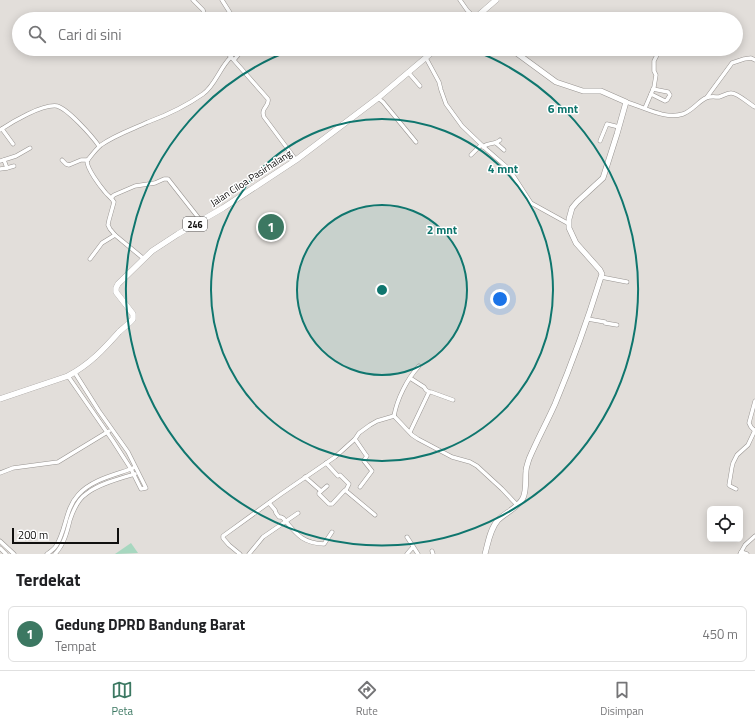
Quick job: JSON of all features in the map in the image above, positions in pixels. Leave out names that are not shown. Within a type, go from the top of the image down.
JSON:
[{"type":"main road","points":[[483,12],[496,0]]},
{"type":"main road","name":"Jalan Ciloa Pasirhalang","points":[[0,399],[75,373],[97,356],[133,319],[133,314],[116,292],[118,284],[152,251],[223,208],[296,160],[378,98],[426,58]]},
{"type":"street","points":[[194,0],[204,12]]},
{"type":"street","points":[[222,0],[230,12]]},
{"type":"street","points":[[460,0],[469,12]]},
{"type":"street","points":[[234,60],[237,56]]},
{"type":"street","points":[[521,56],[556,82],[583,91],[601,91],[654,113],[664,114],[683,114],[695,107],[707,97],[732,63],[751,58],[755,60]]},
{"type":"street","points":[[645,108],[653,89],[656,75],[654,71],[654,61],[656,56]]},
{"type":"street","points":[[144,259],[110,229],[108,225],[114,203],[93,175],[87,165],[88,160],[99,146],[128,131],[168,114],[205,93],[222,67],[231,57],[268,99],[269,101],[264,108],[263,114],[296,160]]},
{"type":"street","points":[[426,58],[440,82],[446,104],[462,126],[482,146],[504,163],[531,203],[569,224]]},
{"type":"street","points":[[408,72],[420,86]]},
{"type":"street","points":[[651,94],[665,101],[670,95],[668,92],[653,89]]},
{"type":"street","points":[[707,97],[732,94],[738,96],[755,107]]},
{"type":"street","points":[[378,98],[416,142]]},
{"type":"street","points":[[485,554],[492,531],[497,522],[522,500],[524,495],[526,471],[530,459],[555,404],[588,319],[601,277],[600,270],[576,243],[569,228],[569,219],[572,208],[603,178],[620,127],[626,102]]},
{"type":"street","points":[[13,144],[1,129],[37,110],[50,106],[56,106],[64,109],[99,146]]},
{"type":"street","points":[[600,141],[608,124],[620,127]]},
{"type":"street","points":[[471,155],[482,146],[489,143],[496,143],[500,140]]},
{"type":"street","points":[[496,143],[504,150]]},
{"type":"street","points":[[6,168],[2,161],[16,156],[30,148]]},
{"type":"street","points":[[62,160],[69,165],[81,160],[88,160]]},
{"type":"street","points":[[0,169],[14,166]]},
{"type":"street","points":[[111,198],[114,195],[135,186],[155,183],[168,179],[201,221]]},
{"type":"street","points":[[90,259],[102,243],[115,234]]},
{"type":"street","points":[[601,277],[628,282]]},
{"type":"street","points":[[588,319],[617,325]]},
{"type":"street","points":[[394,416],[398,401],[413,372],[419,366]]},
{"type":"street","points":[[68,376],[107,432],[133,468],[138,473],[146,488],[142,489],[134,474],[133,468],[128,452],[99,412],[75,373]]},
{"type":"street","points":[[410,378],[429,392],[453,400]]},
{"type":"street","points":[[410,432],[429,392]]},
{"type":"street","points":[[736,488],[729,485],[732,467],[737,455],[748,445],[755,430],[751,427],[750,423],[755,400]]},
{"type":"street","points":[[394,416],[412,435],[418,439],[452,457],[470,462],[477,466],[517,505]]},
{"type":"street","points":[[240,554],[228,545],[223,536],[345,449],[359,433],[374,423],[394,416]]},
{"type":"street","points":[[0,473],[14,468],[58,462],[112,430]]},
{"type":"street","points":[[355,439],[366,455],[364,461],[372,471],[360,487]]},
{"type":"street","points":[[326,463],[338,476],[340,475],[349,484],[346,490],[344,490],[333,503],[330,504],[319,495],[319,493],[327,486]]},
{"type":"street","points":[[47,554],[56,546],[61,535],[66,516],[78,495],[84,489],[96,482],[133,468]]},
{"type":"street","points":[[55,554],[60,549],[66,536],[71,518],[78,504],[86,494],[97,488],[138,473]]},
{"type":"street","points":[[305,477],[321,491]]},
{"type":"street","points":[[346,490],[375,515]]},
{"type":"street","points":[[269,503],[276,510],[279,517],[286,521],[299,536],[308,542],[324,544],[332,532]]},
{"type":"street","points":[[249,554],[262,537],[298,513]]},
{"type":"street","points":[[746,554],[740,553],[745,545],[755,536]]},
{"type":"street","points":[[407,537],[415,552],[407,554]]},
{"type":"street","points":[[0,541],[14,554]]},
{"type":"street","points":[[0,548],[6,554]]},
{"type":"green space","points":[[131,543],[138,553],[115,554]]},
{"type":"place","name":"Gedung DPRD Bandung Barat","points":[[271,227]]}]
